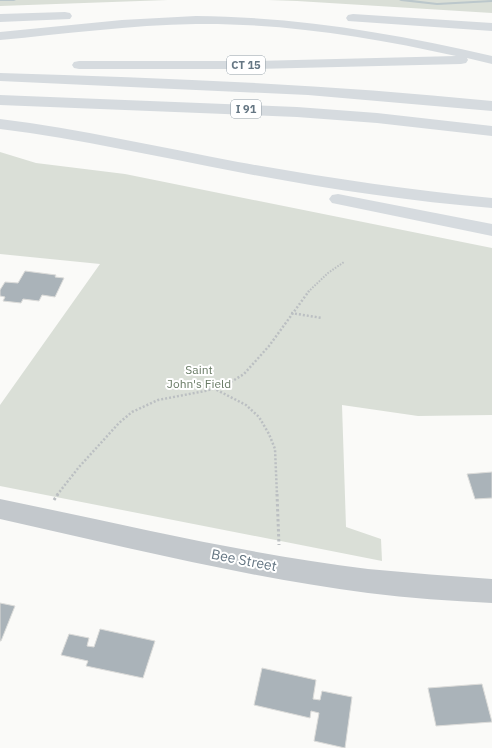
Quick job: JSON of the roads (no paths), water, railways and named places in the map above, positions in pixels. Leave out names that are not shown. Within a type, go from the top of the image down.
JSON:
[{"type":"highway","points":[[0,18],[182,12],[240,12],[492,27]]},
{"type":"highway","points":[[0,36],[139,23],[209,20],[270,22],[325,27],[375,34],[492,59]]},
{"type":"highway","name":"CT 15","points":[[67,65],[311,64],[492,59]]},
{"type":"highway","points":[[0,64],[15,64]]},
{"type":"highway","name":"I 91","points":[[0,77],[290,88],[397,96],[492,106]]},
{"type":"highway","name":"I 91","points":[[0,100],[297,112],[399,120],[492,131]]},
{"type":"highway","points":[[0,124],[39,129],[352,187],[417,196],[492,203]]},
{"type":"highway","points":[[39,129],[71,142],[97,148],[492,230]]},
{"type":"street","name":"Bee Street","points":[[0,509],[278,567],[329,576],[407,585],[492,591]]},
{"type":"waterway","points":[[0,0],[14,0]]},
{"type":"waterway","points":[[401,0],[437,4],[492,1]]},
{"type":"park label","name":"Saint John's Field","points":[[199,376]]}]
